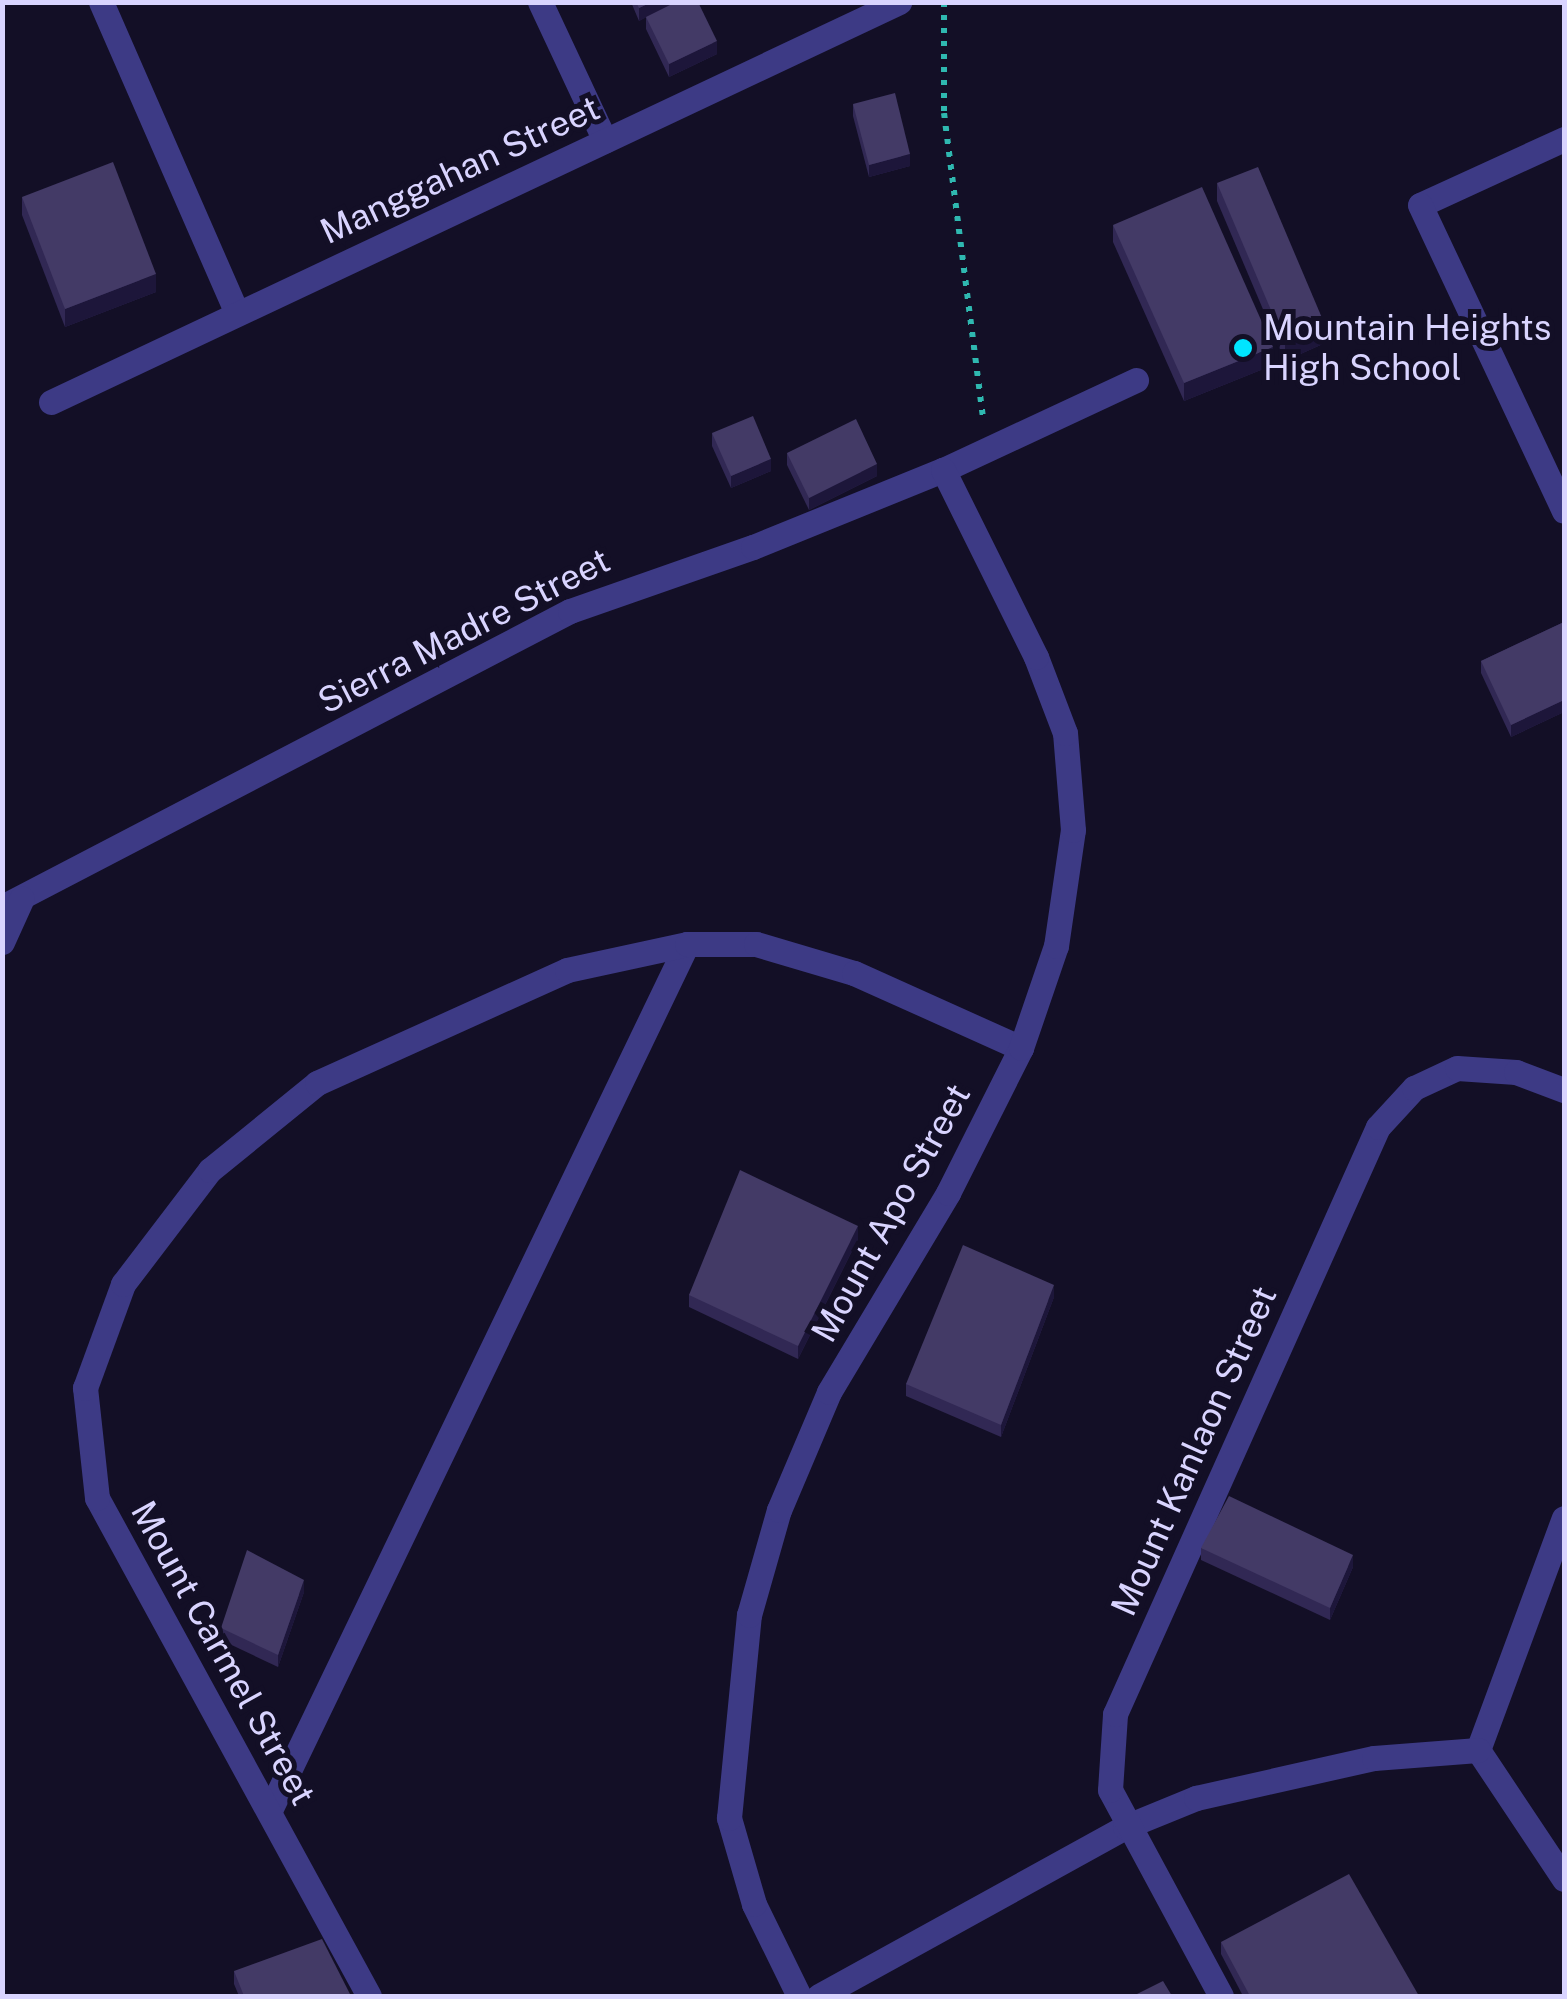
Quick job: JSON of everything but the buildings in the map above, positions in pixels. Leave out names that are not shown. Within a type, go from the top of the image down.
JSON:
[{"type":"street","points":[[100,2],[237,314]]},
{"type":"street","points":[[540,2],[605,141]]},
{"type":"street","name":"Manggahan Street","points":[[51,402],[899,2]]},
{"type":"street","points":[[1564,139],[1420,205],[1564,510]]},
{"type":"street","name":"Sierra Madre Street","points":[[12,902],[570,610],[753,547],[943,470],[1136,380]]},
{"type":"street","name":"Mount Apo Street","points":[[799,1996],[754,1904],[729,1818],[749,1616],[780,1510],[830,1392],[948,1194],[1021,1048],[1056,946],[1073,830],[1064,733],[1036,658],[943,470]]},
{"type":"street","points":[[2,942],[12,902]]},
{"type":"street","points":[[270,1810],[687,944]]},
{"type":"street","name":"Mount Carmel Street","points":[[368,1996],[270,1810],[149,1602],[97,1498],[85,1388],[123,1284],[210,1170],[317,1084],[567,970],[687,944],[756,944],[854,973],[1021,1048]]},
{"type":"street","name":"Mount Kanlaon Street","points":[[1221,1996],[1125,1827],[1110,1790],[1115,1714],[1378,1127],[1414,1088],[1458,1068],[1516,1072],[1564,1090]]},
{"type":"street","points":[[1478,1750],[1564,1518]]},
{"type":"street","points":[[819,1996],[1125,1827],[1278,1776],[1374,1758],[1478,1750]]},
{"type":"street","points":[[1478,1750],[1564,1879]]},
{"type":"path","points":[[944,2],[944,113],[987,449]]},
{"type":"place","name":"Mountain Heights High School","points":[[1243,348]]}]
